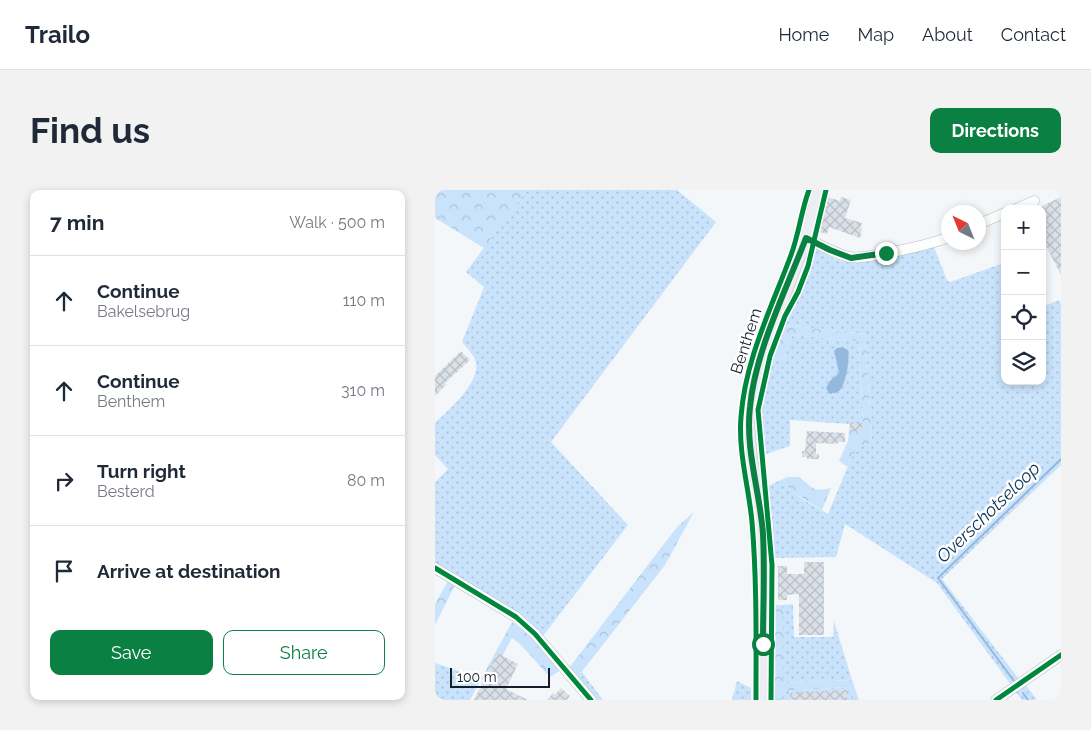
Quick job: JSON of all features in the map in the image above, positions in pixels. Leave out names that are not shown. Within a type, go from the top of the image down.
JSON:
[{"type":"main road","name":"Benthem","points":[[764,700],[763,534],[751,459],[748,424],[750,405],[763,350],[806,238],[819,190]]},
{"type":"street","points":[[1025,205],[1034,201]]},
{"type":"street","points":[[986,221],[1001,215]]},
{"type":"street","points":[[806,238],[851,258],[886,253],[941,240]]},
{"type":"street","points":[[435,568],[516,617],[535,634],[591,700]]},
{"type":"street","points":[[995,700],[1061,655]]},
{"type":"green space","points":[[435,190],[527,190],[484,248],[435,218]]},
{"type":"green space","points":[[527,190],[677,190],[716,222],[551,442],[628,525],[543,636],[435,563],[435,482],[448,469],[435,455],[435,423],[462,395],[473,379],[476,370],[475,359],[462,342],[484,287],[466,272]]},
{"type":"green space","points":[[934,247],[947,280],[950,282],[1001,264],[1001,385],[1046,385],[1046,305],[1059,300],[1061,303],[1061,465],[942,579],[1019,679],[1011,685],[937,583],[845,524],[836,557],[774,558],[773,526],[768,486],[783,479],[797,495],[828,514],[853,454],[872,438],[865,334],[785,325],[803,290],[815,248],[842,261],[862,262]]},
{"type":"green space","points":[[785,325],[865,334],[872,438],[853,454],[848,467],[839,461],[848,441],[850,423],[863,425],[859,341],[792,335],[783,360],[772,358]]},
{"type":"green space","points":[[792,335],[859,341],[863,425],[790,420],[790,446],[763,455],[762,418],[768,370],[772,358],[783,360]],"holes":[[[842,347],[841,389],[832,394],[828,384],[839,373],[835,355],[837,348]]]},
{"type":"green space","points":[[799,477],[810,486],[820,490],[831,488],[822,510],[791,491],[783,479]]},
{"type":"green space","points":[[694,512],[665,565],[577,678],[569,668],[677,527]]},
{"type":"green space","points":[[448,581],[455,585],[435,625],[435,604]]},
{"type":"green space","points":[[793,604],[794,637],[833,637],[834,621],[852,680],[783,683],[783,605]]},
{"type":"green space","points":[[775,605],[783,605],[783,683],[852,680],[859,700],[854,700],[850,687],[782,691],[782,700],[775,700]]},
{"type":"green space","points":[[512,622],[529,635],[559,671],[550,677],[520,644],[512,638],[488,682],[481,679]]},
{"type":"green space","points":[[435,663],[481,679],[470,700],[435,700]]},
{"type":"green space","points":[[582,672],[603,700],[595,700],[577,678]]},
{"type":"green space","points":[[737,681],[751,688],[751,700],[732,700]]},
{"type":"green space","points":[[1026,685],[1037,700],[1022,700],[1016,692]]},
{"type":"green space","points":[[850,687],[854,700],[782,700],[782,691]]},
{"type":"shaded area","points":[[842,347],[848,350],[846,376],[841,389],[830,394],[826,388],[830,381],[839,373],[834,351]]},
{"type":"building","points":[[828,197],[840,201],[841,197],[851,200],[845,218],[862,223],[860,238],[829,227],[827,234],[820,232],[821,229],[819,228]]},
{"type":"building","points":[[1061,197],[1061,275],[1046,246],[1046,205],[1044,205]]},
{"type":"building","points":[[461,351],[470,360],[445,383],[446,385],[435,396],[435,376]]},
{"type":"building","points":[[850,422],[862,423],[862,430],[850,430]]},
{"type":"building","points":[[807,431],[845,433],[845,442],[838,442],[838,444],[816,443],[816,454],[819,454],[819,459],[807,459],[807,457],[802,457],[802,451],[805,451]]},
{"type":"building","points":[[804,562],[824,562],[824,635],[799,635],[799,594],[787,595],[787,600],[778,600],[778,566],[787,566],[787,574],[804,574]]},
{"type":"building","points":[[497,653],[518,664],[506,689],[528,700],[474,700]]},
{"type":"building","points":[[561,688],[570,696],[567,700],[547,700],[553,693],[555,695]]},
{"type":"building","points":[[847,690],[847,700],[790,700],[790,693]]},
{"type":"waterway","name":"Overschotseloop","points":[[1014,681],[938,578],[1061,459]]},
{"type":"waterway","name":"Overschotseloop","points":[[1023,693],[1028,700]]},
{"type":"cycle path","points":[[756,700],[754,544],[740,430],[743,396],[753,355],[794,247],[809,190]]},
{"type":"cycle path","points":[[771,700],[772,565],[758,410],[770,356],[785,316],[798,292],[808,266],[826,190]]},
{"type":"cycle path","points":[[435,568],[516,617],[535,634],[591,700]]},
{"type":"cycle path","points":[[996,700],[1061,655]]},
{"type":"route","points":[[763,644],[763,534],[751,459],[748,424],[756,374],[763,350],[806,238],[851,258],[886,253]]}]
